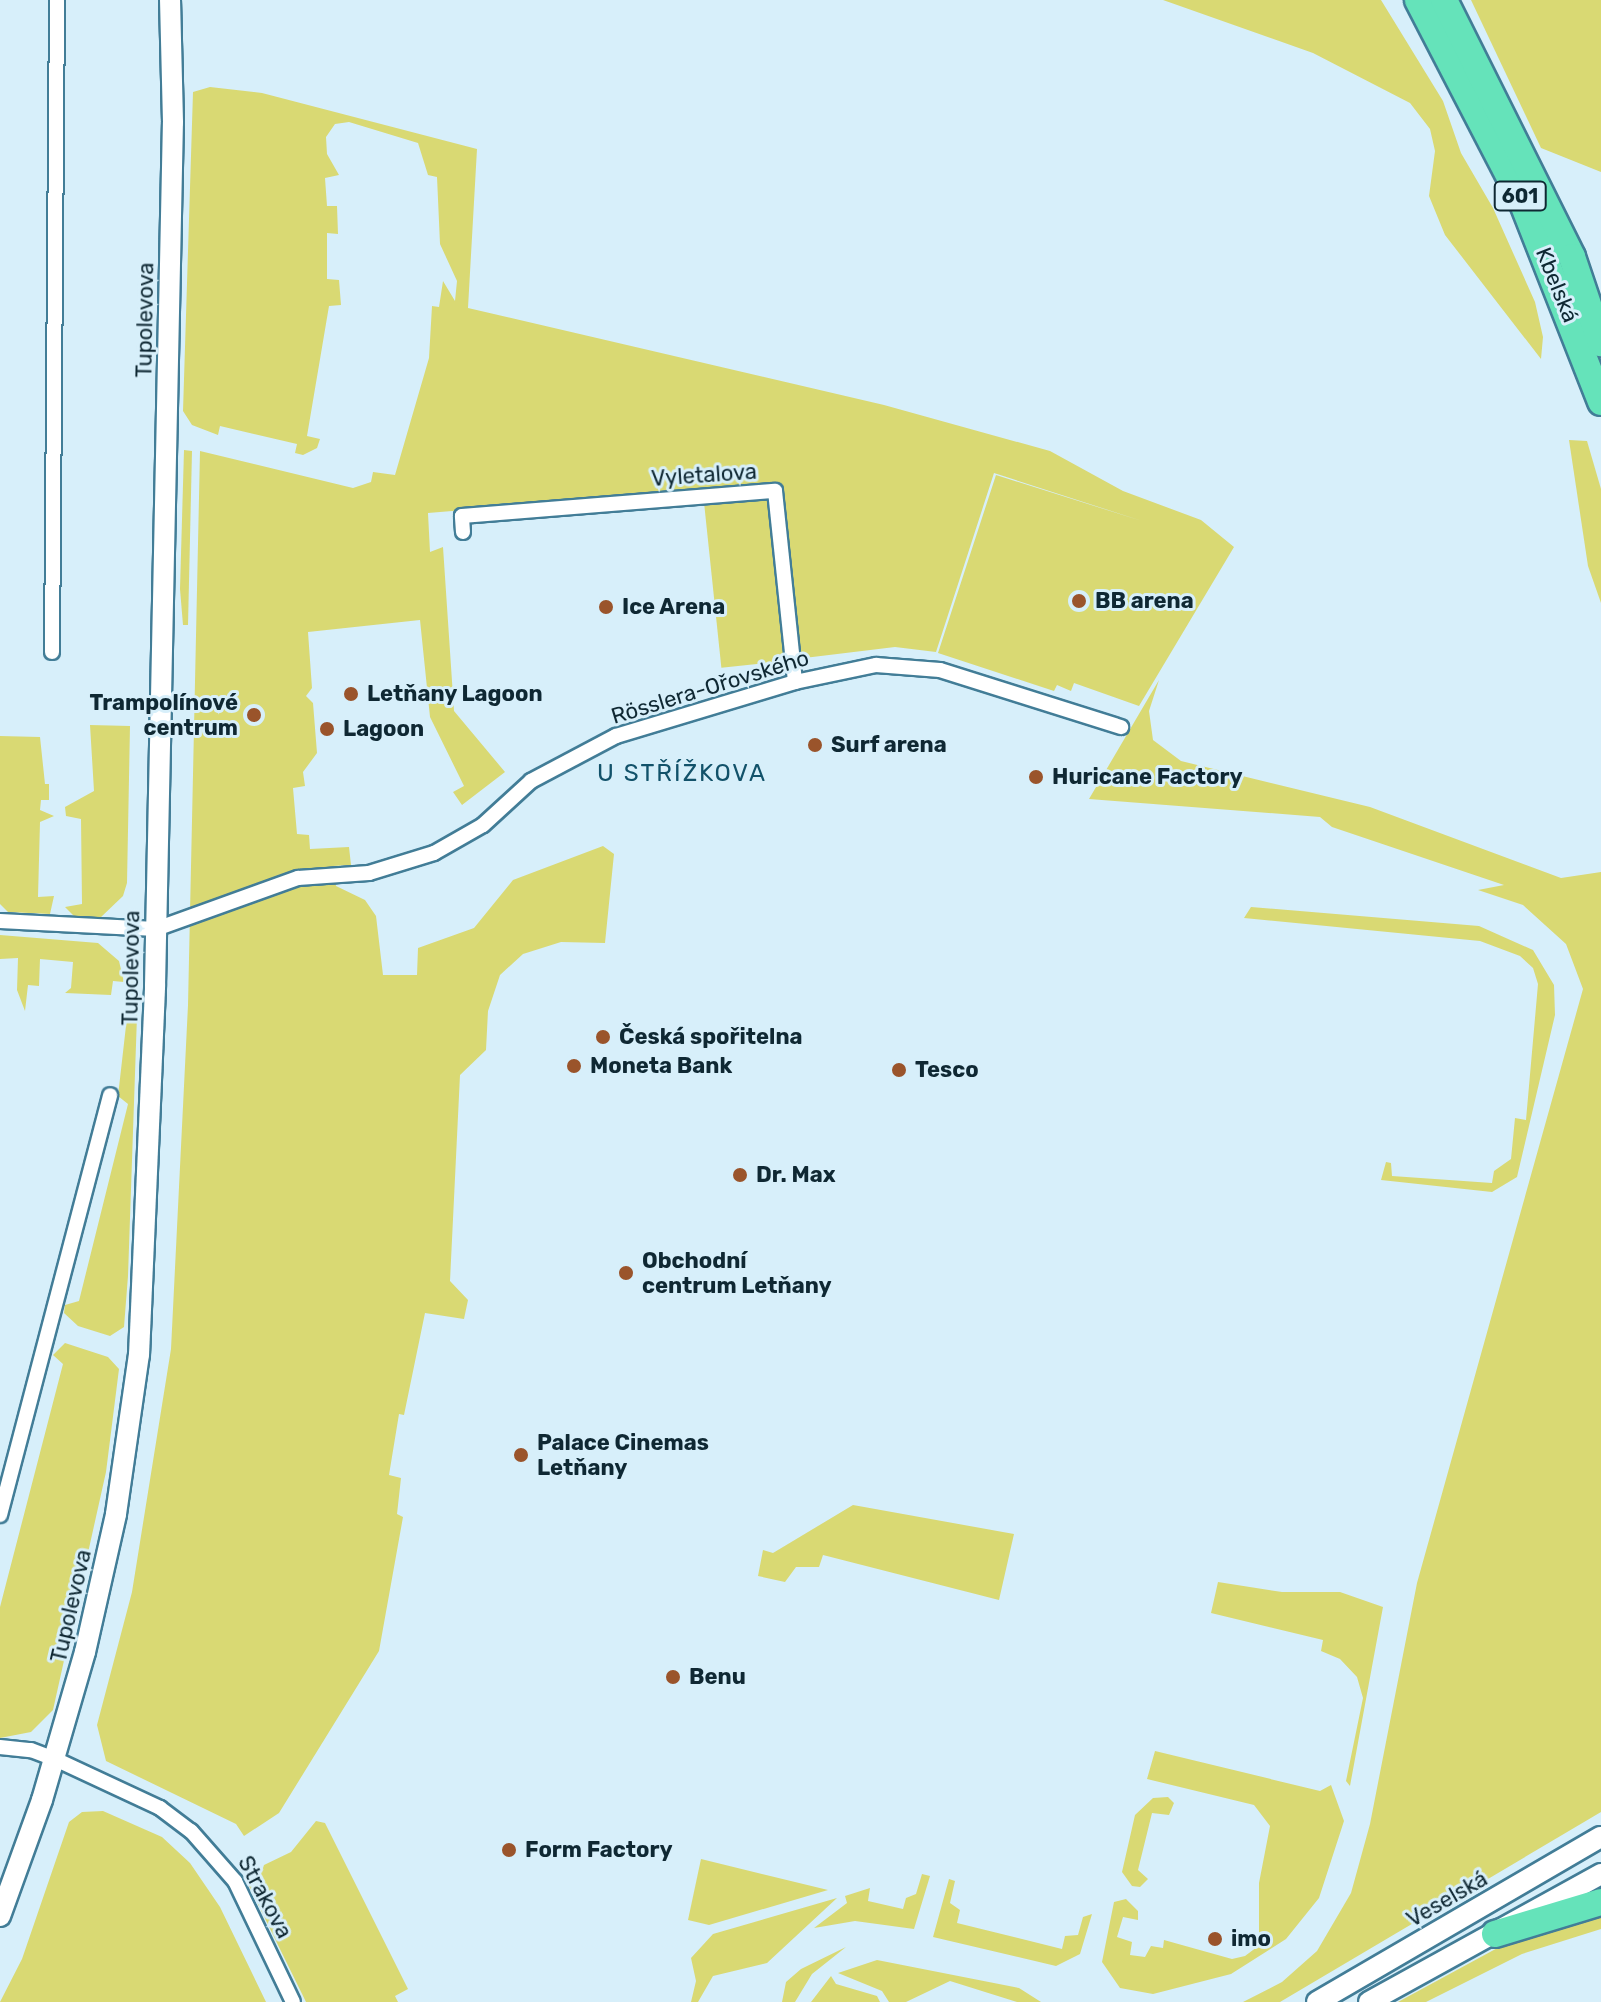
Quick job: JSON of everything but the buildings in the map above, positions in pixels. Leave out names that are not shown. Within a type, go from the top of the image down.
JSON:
[{"type":"highway","name":"Kbelská","points":[[1418,0],[1522,201],[1601,402]]},
{"type":"highway","name":"Kbelská","points":[[1444,0],[1572,257],[1601,343]]},
{"type":"highway","points":[[1495,1934],[1601,1902]]},
{"type":"main road","name":"Tupolevova","points":[[0,1916],[55,1759],[111,1541],[139,1355],[150,1186],[173,137],[165,1]]},
{"type":"main road","name":"Veselská","points":[[1317,2002],[1601,1837]]},
{"type":"main road","points":[[1369,2002],[1601,1874]]},
{"type":"street","points":[[52,652],[57,0]]},
{"type":"street","name":"Vyletalova","points":[[463,532],[462,516],[775,491],[795,682]]},
{"type":"street","name":"Rösslera-Ořovského","points":[[156,929],[298,878],[369,873],[434,853],[483,825],[531,781],[616,736],[795,682],[876,665],[940,670],[1121,727]]},
{"type":"street","points":[[0,921],[156,929]]},
{"type":"street","points":[[0,1515],[110,1095]]},
{"type":"street","name":"Strakova","points":[[0,1747],[31,1750],[55,1759],[160,1808],[203,1841],[235,1881],[293,2002]]},
{"type":"shaded area","points":[[1163,0],[1381,0],[1443,101],[1461,153],[1493,208],[1535,302],[1543,337],[1541,359],[1445,235],[1429,196],[1435,151],[1430,129],[1410,103],[1313,53]]},
{"type":"shaded area","points":[[1471,0],[1601,0],[1601,172],[1541,148]]},
{"type":"shaded area","points":[[210,87],[262,93],[477,149],[468,308],[884,405],[1050,451],[1123,491],[1201,520],[1234,547],[1139,706],[1074,683],[1071,691],[1057,685],[1054,691],[938,653],[996,475],[1142,521],[994,473],[936,652],[895,647],[796,659],[778,484],[428,513],[430,552],[443,547],[454,711],[505,772],[462,805],[453,792],[464,786],[430,717],[420,620],[308,632],[312,688],[306,696],[313,703],[317,753],[303,772],[305,786],[293,788],[297,834],[309,835],[310,849],[349,847],[351,865],[333,866],[336,886],[365,900],[376,916],[383,975],[417,975],[418,948],[474,928],[513,880],[603,846],[614,854],[605,943],[561,942],[523,954],[500,975],[488,1011],[486,1050],[460,1075],[450,1281],[468,1300],[464,1319],[425,1313],[404,1415],[399,1414],[389,1475],[401,1478],[397,1514],[403,1517],[379,1651],[279,1813],[244,1836],[236,1824],[106,1761],[97,1725],[132,1592],[171,1349],[188,1005],[200,451],[353,488],[371,482],[373,472],[395,475],[429,358],[432,306],[439,307],[443,281],[455,301],[457,281],[440,244],[437,177],[428,175],[418,143],[349,122],[335,124],[326,137],[327,154],[339,175],[325,178],[327,206],[337,206],[338,234],[327,233],[327,279],[339,280],[341,305],[329,306],[307,436],[320,439],[317,448],[303,455],[295,453],[297,444],[220,426],[218,435],[192,425],[183,411],[193,92]]},
{"type":"shaded area","points":[[1569,440],[1587,441],[1601,489],[1601,603],[1588,566]]},
{"type":"shaded area","points":[[184,450],[192,451],[188,625],[183,625],[180,589]]},
{"type":"shaded area","points":[[767,499],[784,661],[721,668],[704,506]]},
{"type":"shaded area","points":[[1159,680],[1149,711],[1153,740],[1181,761],[1370,807],[1561,878],[1601,872],[1601,1812],[1280,2002],[1243,2002],[1282,1982],[1317,1951],[1351,1893],[1370,1824],[1417,1583],[1583,989],[1566,944],[1523,905],[1478,890],[1504,885],[1332,827],[1320,817],[1089,799]]},
{"type":"shaded area","points":[[90,725],[130,726],[127,883],[123,896],[100,918],[74,916],[65,907],[82,904],[81,819],[66,816],[65,807],[94,791]]},
{"type":"shaded area","points":[[0,736],[40,737],[49,800],[41,800],[40,810],[54,816],[40,822],[38,897],[54,896],[50,914],[8,912],[0,904]]},
{"type":"shaded area","points":[[1251,907],[1479,926],[1533,950],[1554,985],[1555,1015],[1517,1177],[1492,1192],[1381,1180],[1386,1162],[1391,1163],[1392,1176],[1492,1183],[1494,1171],[1511,1159],[1515,1118],[1526,1120],[1538,984],[1533,968],[1520,956],[1480,941],[1244,918]]},
{"type":"shaded area","points":[[0,935],[98,943],[119,961],[124,982],[113,981],[111,995],[65,993],[71,988],[73,962],[40,959],[39,986],[28,985],[25,1011],[17,990],[18,958],[0,959]]},
{"type":"shaded area","points":[[132,973],[138,987],[128,1276],[124,1327],[110,1336],[78,1326],[64,1313],[65,1305],[79,1301],[128,1104],[118,1096]]},
{"type":"shaded area","points":[[65,1343],[108,1357],[119,1369],[106,1472],[53,1710],[31,1732],[0,1738],[0,1607],[63,1364],[53,1355]]},
{"type":"shaded area","points":[[853,1505],[1014,1534],[999,1600],[823,1555],[819,1567],[796,1567],[785,1582],[758,1576],[763,1550],[773,1553]]},
{"type":"shaded area","points":[[1218,1582],[1282,1592],[1340,1592],[1383,1607],[1350,1786],[1346,1781],[1363,1698],[1357,1677],[1340,1659],[1321,1651],[1323,1640],[1211,1613]]},
{"type":"shaded area","points":[[1155,1751],[1320,1791],[1331,1785],[1344,1821],[1319,1898],[1286,1939],[1231,1974],[1153,1994],[1120,1988],[1102,1962],[1114,1902],[1126,1899],[1138,1911],[1138,1920],[1123,1917],[1117,1937],[1132,1942],[1130,1955],[1145,1957],[1151,1946],[1163,1948],[1164,1940],[1232,1959],[1245,1956],[1257,1947],[1259,1937],[1259,1883],[1270,1826],[1254,1805],[1147,1779]]},
{"type":"shaded area","points":[[1168,1797],[1174,1803],[1169,1815],[1152,1813],[1138,1870],[1148,1879],[1140,1887],[1132,1886],[1122,1872],[1135,1815],[1153,1798]]},
{"type":"shaded area","points":[[103,1811],[162,1837],[190,1863],[220,1907],[266,2002],[0,2002],[22,1959],[69,1822],[82,1812]]},
{"type":"shaded area","points":[[316,1821],[325,1823],[408,1989],[395,1996],[398,2002],[306,2002],[248,1884],[260,1877],[264,1865],[291,1852]]},
{"type":"shaded area","points":[[701,1859],[828,1890],[709,1925],[688,1920]]},
{"type":"shaded area","points":[[922,1874],[930,1876],[914,1929],[855,1921],[814,1928],[847,1903],[845,1896],[870,1888],[868,1901],[903,1909],[906,1898],[916,1894]]},
{"type":"shaded area","points":[[949,1879],[955,1881],[950,1903],[960,1910],[957,1923],[1062,1949],[1065,1936],[1078,1935],[1083,1917],[1092,1914],[1080,1954],[1056,1966],[933,1937]]},
{"type":"shaded area","points":[[837,1898],[767,1963],[713,1976],[698,2002],[691,2002],[696,1981],[691,1958],[713,1934]]},
{"type":"shaded area","points":[[1601,1909],[1601,1929],[1522,1954],[1426,2002],[1398,2002],[1514,1939]]},
{"type":"shaded area","points":[[846,1947],[812,1974],[795,2002],[782,2002],[786,1982],[801,1969]]},
{"type":"shaded area","points":[[877,1960],[1019,1988],[1041,2002],[1017,2002],[950,1981],[906,2002],[889,2002],[882,1991],[838,1973]]},
{"type":"shaded area","points":[[831,1976],[836,1984],[877,1996],[880,2002],[811,2002]]},
{"type":"place","name":"BB arena","points":[[1079,601]]},
{"type":"place","name":"Ice Arena","points":[[606,607]]},
{"type":"place","name":"Letňany Lagoon","points":[[351,694]]},
{"type":"place","name":"Trampolínové centrum","points":[[254,715]]},
{"type":"place","name":"Lagoon","points":[[327,729]]},
{"type":"place","name":"Surf arena","points":[[815,745]]},
{"type":"place","name":"Huricane Factory","points":[[1036,777]]},
{"type":"place","name":"Česká spořitelna","points":[[603,1037]]},
{"type":"place","name":"Moneta Bank","points":[[574,1066]]},
{"type":"place","name":"Tesco","points":[[899,1070]]},
{"type":"place","name":"Dr. Max","points":[[740,1175]]},
{"type":"place","name":"Obchodní centrum Letňany","points":[[626,1273]]},
{"type":"place","name":"Palace Cinemas Letňany","points":[[521,1455]]},
{"type":"place","name":"Benu","points":[[673,1677]]},
{"type":"place","name":"Form Factory","points":[[509,1850]]},
{"type":"place","name":"imo","points":[[1215,1939]]},
{"type":"district","name":"U STŘÍŽKOVA","points":[[682,774]]}]
